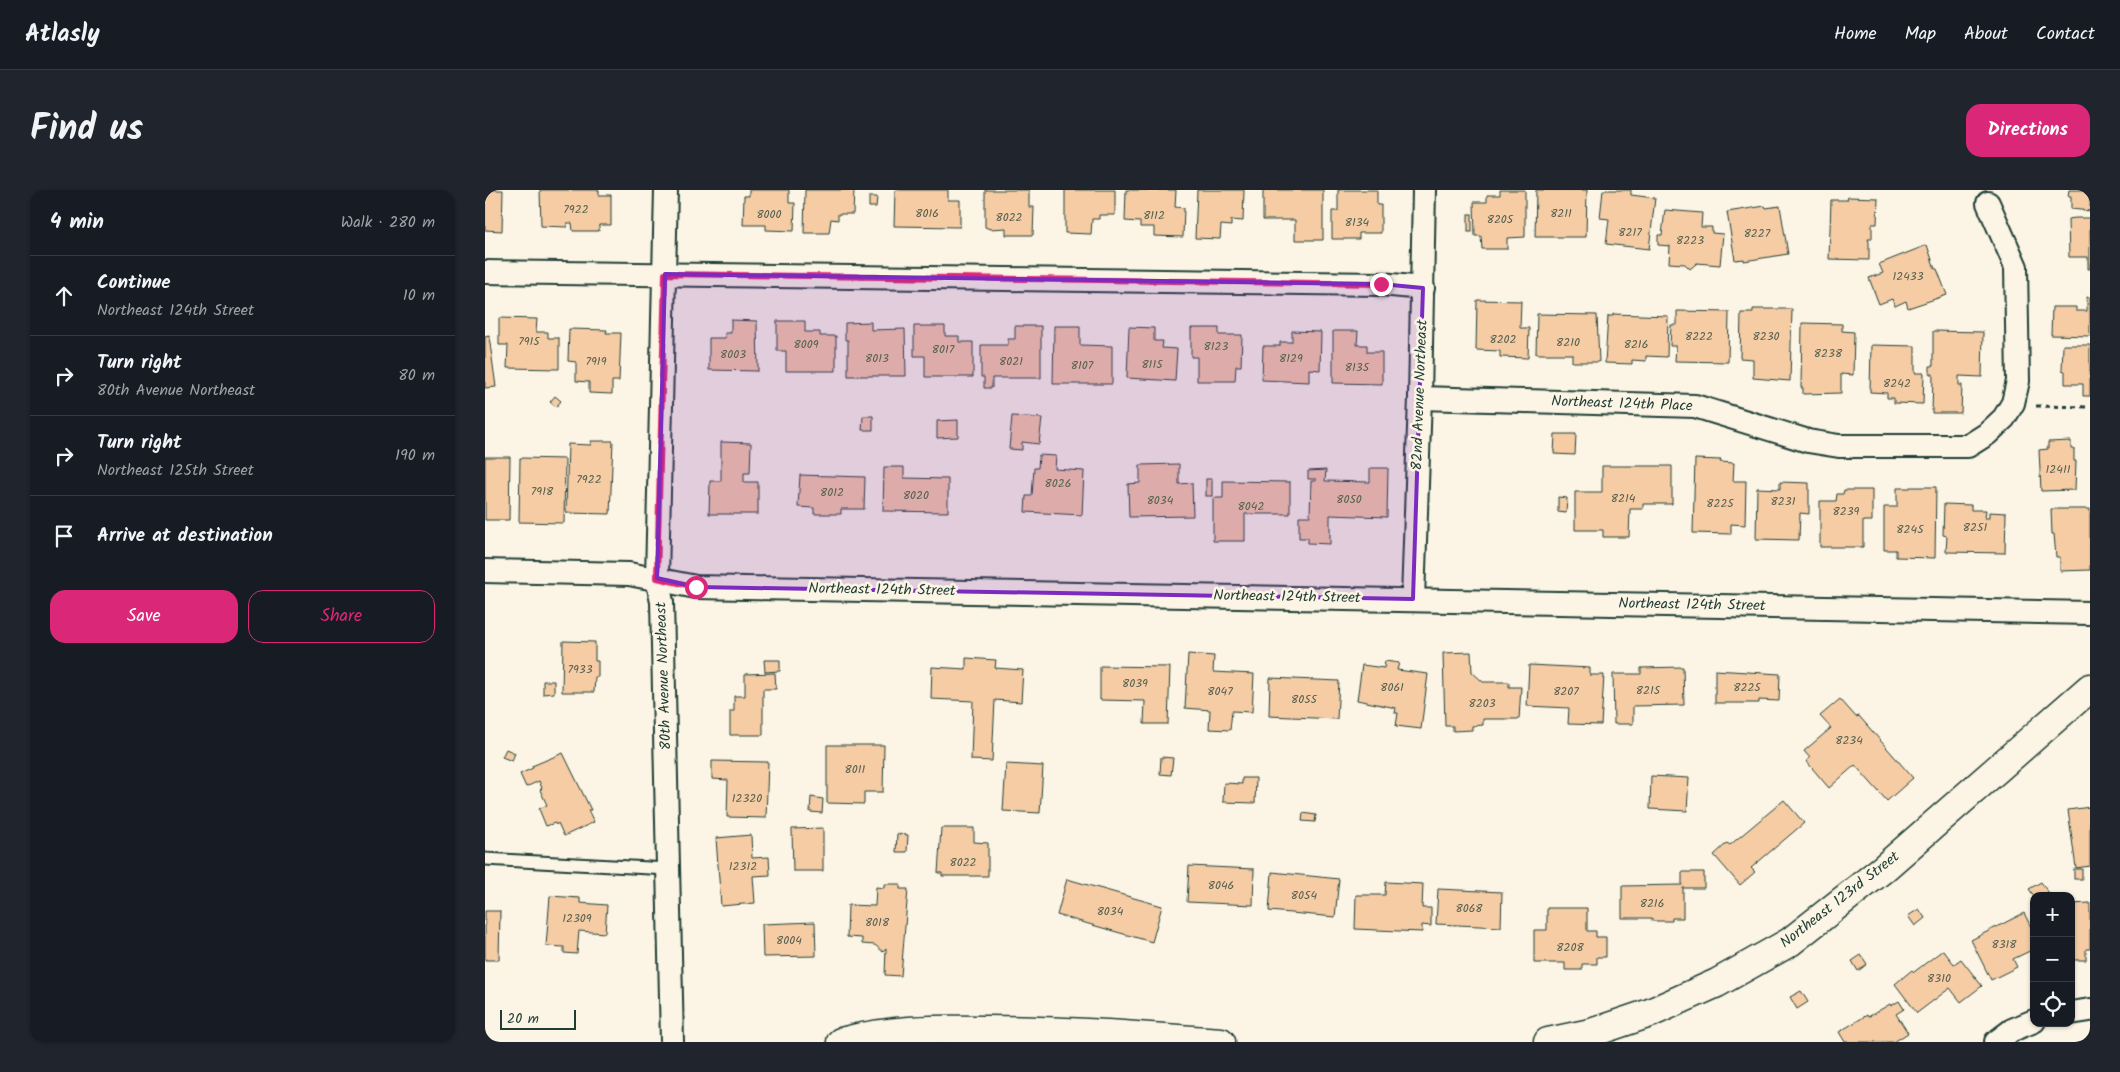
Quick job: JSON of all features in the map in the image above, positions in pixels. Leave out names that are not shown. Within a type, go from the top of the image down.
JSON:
[{"type":"street","name":"80th Avenue Northeast","points":[[666,190],[657,578],[663,612],[672,1042]]},
{"type":"street","name":"82nd Avenue Northeast","points":[[1413,599],[1425,190]]},
{"type":"street","name":"Northeast 124th Place","points":[[1420,398],[1695,406],[1808,441],[1839,446],[1968,446],[1987,434],[2004,418],[2013,403],[2018,381],[2016,267],[1988,203]]},
{"type":"street","points":[[485,272],[1381,284],[1423,288]]},
{"type":"street","name":"Northeast 124th Street","points":[[485,571],[629,574],[696,587],[2090,612]]},
{"type":"street","name":"Northeast 123rd Street","points":[[1548,1042],[1591,1033],[1650,1013],[1717,983],[1790,942],[1883,869],[2088,692]]},
{"type":"street","points":[[2075,1012],[2090,1010]]},
{"type":"street","points":[[1996,1042],[2012,1030],[2030,1023]]},
{"type":"street","points":[[841,1042],[861,1036],[915,1029],[1071,1031],[1221,1042]]},
{"type":"lane","points":[[485,859],[668,869]]},
{"type":"path","points":[[2027,406],[2090,408]]},
{"type":"highlighted area","points":[[665,274],[1381,284],[1423,288],[1413,599],[696,587],[657,578]]},
{"type":"building","points":[[485,190],[503,190],[502,231],[485,230]]},
{"type":"building","points":[[540,190],[599,190],[599,195],[611,195],[611,225],[599,225],[599,231],[573,231],[572,223],[567,223],[567,227],[541,226]]},
{"type":"building","points":[[749,190],[789,190],[789,203],[795,203],[794,231],[766,230],[766,225],[743,225],[744,196],[749,196]]},
{"type":"building","points":[[805,190],[854,190],[853,214],[838,214],[838,220],[831,219],[829,233],[804,233]]},
{"type":"building","points":[[895,190],[948,190],[948,200],[960,200],[960,227],[894,226]]},
{"type":"building","points":[[985,190],[1029,190],[1029,207],[1034,207],[1033,235],[1006,235],[1006,228],[990,229],[985,227]]},
{"type":"building","points":[[1065,190],[1115,190],[1115,215],[1099,215],[1099,219],[1092,219],[1091,234],[1065,233]]},
{"type":"building","points":[[1126,190],[1176,190],[1175,207],[1184,208],[1183,237],[1154,236],[1154,227],[1140,227],[1140,222],[1125,221]]},
{"type":"building","points":[[1197,190],[1244,190],[1243,221],[1231,220],[1231,226],[1221,225],[1220,239],[1195,238]]},
{"type":"building","points":[[1263,190],[1323,190],[1323,240],[1295,240],[1295,220],[1263,220]]},
{"type":"building","points":[[1338,190],[1377,190],[1377,205],[1381,205],[1381,233],[1359,233],[1359,239],[1332,239],[1332,211],[1338,211]]},
{"type":"building","points":[[1500,190],[1525,190],[1525,237],[1507,238],[1507,249],[1482,249],[1481,236],[1475,236],[1474,202],[1487,202],[1487,195],[1500,195]]},
{"type":"building","points":[[1536,190],[1587,190],[1586,237],[1535,237]]},
{"type":"building","points":[[1603,190],[1631,190],[1631,195],[1655,198],[1649,249],[1606,244],[1609,219],[1600,218]]},
{"type":"building","points":[[2069,190],[2090,190],[2090,211],[2071,209],[2071,196],[2068,196]]},
{"type":"building","points":[[869,197],[877,197],[876,207],[869,207]]},
{"type":"building","points":[[1848,197],[1878,198],[1877,224],[1872,224],[1872,239],[1868,239],[1869,260],[1829,259],[1831,200],[1847,200]]},
{"type":"building","points":[[1765,206],[1766,208],[1780,206],[1788,254],[1744,261],[1744,259],[1735,260],[1727,212]]},
{"type":"building","points":[[1665,210],[1702,213],[1701,227],[1712,227],[1712,233],[1723,234],[1720,265],[1697,263],[1690,269],[1685,264],[1669,263],[1670,246],[1658,245],[1658,235],[1662,235]]},
{"type":"building","points":[[1468,214],[1472,214],[1472,232],[1468,232]]},
{"type":"building","points":[[2090,218],[2090,269],[2088,269],[2088,257],[2069,257],[2068,219]]},
{"type":"building","points":[[1927,245],[1947,295],[1908,308],[1906,301],[1895,306],[1892,299],[1879,304],[1869,278],[1883,273],[1879,264]]},
{"type":"building","points":[[2087,297],[2090,297],[2090,336],[2051,335],[2052,307],[2076,307],[2076,311],[2087,311]]},
{"type":"building","points":[[1477,300],[1521,301],[1520,328],[1529,328],[1528,358],[1500,357],[1500,351],[1476,350]]},
{"type":"building","points":[[1753,309],[1792,309],[1790,381],[1753,378],[1753,359],[1740,358],[1741,313],[1753,313]]},
{"type":"building","points":[[1677,311],[1729,312],[1728,362],[1675,361],[1676,346],[1670,346],[1671,325],[1677,325]]},
{"type":"building","points":[[1537,314],[1597,315],[1599,362],[1572,362],[1572,354],[1536,354]]},
{"type":"building","points":[[1613,314],[1668,316],[1667,357],[1646,356],[1646,361],[1632,360],[1632,364],[1605,363],[1608,316],[1613,316]]},
{"type":"building","points":[[499,318],[537,319],[536,332],[548,332],[548,338],[559,338],[559,369],[507,368],[508,345],[499,345]]},
{"type":"building","points":[[731,320],[757,321],[758,371],[709,370],[709,338],[725,338],[725,333],[731,333]]},
{"type":"building","points":[[777,321],[805,321],[805,332],[820,332],[820,336],[836,336],[836,371],[786,371],[786,351],[777,351]]},
{"type":"building","points":[[871,322],[871,330],[905,329],[906,376],[848,376],[848,340],[845,340],[845,323]]},
{"type":"building","points":[[1802,323],[1842,324],[1842,331],[1854,332],[1853,375],[1841,374],[1841,393],[1803,394],[1803,388],[1801,388]]},
{"type":"building","points":[[914,326],[945,326],[945,336],[959,336],[959,342],[973,342],[973,377],[925,377],[925,356],[914,356]]},
{"type":"building","points":[[1015,326],[1041,326],[1041,378],[992,378],[992,388],[984,388],[984,377],[981,377],[981,345],[1008,345],[1008,339],[1015,339]]},
{"type":"building","points":[[1054,326],[1080,326],[1080,345],[1112,346],[1112,384],[1053,384]]},
{"type":"building","points":[[1129,327],[1154,328],[1154,341],[1163,341],[1162,348],[1177,349],[1175,381],[1127,378]]},
{"type":"building","points":[[1191,328],[1219,328],[1219,335],[1242,335],[1241,366],[1236,366],[1235,381],[1197,381],[1197,357],[1191,357]]},
{"type":"building","points":[[569,329],[607,330],[606,333],[621,333],[619,381],[612,381],[612,394],[589,393],[589,382],[576,381],[576,362],[568,361]]},
{"type":"building","points":[[1292,331],[1321,332],[1320,370],[1309,369],[1309,382],[1262,380],[1263,346],[1280,346],[1280,342],[1292,342]]},
{"type":"building","points":[[1333,331],[1358,331],[1357,345],[1367,345],[1367,352],[1382,352],[1382,384],[1333,383]]},
{"type":"building","points":[[1933,331],[1983,332],[1982,377],[1959,376],[1959,385],[1962,385],[1961,413],[1932,413],[1933,374],[1930,374],[1930,366],[1933,366]]},
{"type":"building","points":[[489,336],[496,387],[485,388],[485,337]]},
{"type":"building","points":[[1871,345],[1915,346],[1915,373],[1924,373],[1923,404],[1894,403],[1894,398],[1887,398],[1887,393],[1870,392]]},
{"type":"building","points":[[2063,345],[2090,345],[2090,396],[2083,396],[2083,384],[2065,384],[2065,371],[2062,370]]},
{"type":"building","points":[[555,396],[561,401],[556,407],[550,402]]},
{"type":"building","points":[[863,416],[873,416],[873,430],[862,430]]},
{"type":"building","points":[[1012,416],[1042,418],[1039,444],[1022,442],[1022,450],[1009,449]]},
{"type":"building","points":[[958,420],[958,437],[937,438],[937,421]]},
{"type":"building","points":[[1555,434],[1576,434],[1575,455],[1554,454]]},
{"type":"building","points":[[591,441],[613,441],[610,514],[566,513],[568,444],[591,445]]},
{"type":"building","points":[[2071,441],[2071,449],[2074,449],[2074,461],[2076,461],[2075,490],[2041,491],[2039,450],[2048,449],[2048,442]]},
{"type":"building","points":[[721,442],[751,443],[750,473],[744,473],[744,482],[758,482],[758,514],[709,514],[710,481],[721,481]]},
{"type":"building","points":[[1039,455],[1056,456],[1055,469],[1084,471],[1082,515],[1025,512],[1026,496],[1032,496],[1034,468],[1038,468]]},
{"type":"building","points":[[485,457],[510,457],[509,520],[485,520]]},
{"type":"building","points":[[520,458],[565,459],[564,523],[519,522]]},
{"type":"building","points":[[1695,459],[1721,460],[1720,462],[1734,463],[1733,481],[1746,481],[1745,525],[1731,524],[1731,534],[1693,533]]},
{"type":"building","points":[[1179,464],[1179,484],[1192,483],[1193,516],[1129,517],[1128,484],[1140,483],[1140,465]]},
{"type":"building","points":[[1602,466],[1672,466],[1672,504],[1643,504],[1643,509],[1630,509],[1629,537],[1603,537],[1603,530],[1575,530],[1575,492],[1602,492]]},
{"type":"building","points":[[884,467],[904,467],[904,478],[948,479],[948,512],[883,511]]},
{"type":"building","points":[[1370,468],[1388,468],[1387,517],[1330,515],[1330,544],[1308,543],[1308,538],[1299,538],[1299,516],[1310,516],[1311,481],[1316,481],[1316,479],[1308,479],[1308,471],[1326,470],[1325,481],[1370,482]]},
{"type":"building","points":[[800,475],[865,477],[864,509],[841,509],[841,514],[814,514],[814,508],[798,507]]},
{"type":"building","points":[[1206,479],[1212,479],[1212,496],[1206,496]]},
{"type":"building","points":[[1223,481],[1290,482],[1290,514],[1245,514],[1245,541],[1213,541],[1213,498],[1223,498]]},
{"type":"building","points":[[1780,482],[1809,483],[1809,514],[1800,513],[1799,540],[1756,539],[1757,488],[1780,489]]},
{"type":"building","points":[[1936,487],[1935,558],[1896,557],[1896,550],[1884,550],[1884,507],[1897,507],[1897,488]]},
{"type":"building","points":[[1844,490],[1872,490],[1872,521],[1863,521],[1863,547],[1820,547],[1820,501],[1836,501],[1837,494],[1843,494]]},
{"type":"building","points":[[1558,497],[1567,498],[1566,513],[1558,512]]},
{"type":"building","points":[[1944,504],[1971,505],[1971,510],[1986,510],[1985,518],[1989,518],[1989,512],[2006,513],[2005,553],[1946,552],[1947,536],[1943,535]]},
{"type":"building","points":[[2051,509],[2090,509],[2090,570],[2060,571],[2060,557],[2056,557],[2054,534],[2052,534]]},
{"type":"building","points":[[563,641],[595,642],[595,661],[598,661],[598,677],[595,677],[594,692],[562,692]]},
{"type":"building","points":[[1471,652],[1472,672],[1483,682],[1509,682],[1509,687],[1521,687],[1519,719],[1483,719],[1483,725],[1472,726],[1472,730],[1453,731],[1453,726],[1445,726],[1443,653]]},
{"type":"building","points":[[1188,654],[1214,656],[1213,672],[1254,674],[1252,712],[1232,711],[1230,730],[1209,729],[1210,710],[1185,708]]},
{"type":"building","points":[[966,658],[996,660],[995,668],[1023,670],[1021,702],[995,700],[992,761],[971,760],[973,701],[931,699],[932,667],[966,669]]},
{"type":"building","points":[[764,660],[780,660],[780,671],[765,672]]},
{"type":"building","points":[[1385,661],[1399,663],[1397,670],[1428,674],[1421,729],[1396,726],[1398,713],[1395,713],[1396,708],[1357,700],[1362,665],[1384,668]]},
{"type":"building","points":[[1529,665],[1590,668],[1590,675],[1604,675],[1601,725],[1568,724],[1569,708],[1527,706]]},
{"type":"building","points":[[1100,666],[1170,667],[1168,724],[1144,724],[1145,701],[1100,700]]},
{"type":"building","points":[[1683,667],[1684,705],[1633,706],[1633,724],[1614,724],[1613,674],[1641,674],[1641,668]]},
{"type":"building","points":[[1715,670],[1780,674],[1779,701],[1759,700],[1759,703],[1715,703]]},
{"type":"building","points":[[775,673],[776,689],[763,689],[763,735],[730,735],[730,711],[734,711],[734,696],[745,696],[745,674]]},
{"type":"building","points":[[1270,678],[1339,681],[1337,719],[1269,716]]},
{"type":"building","points":[[543,681],[554,681],[554,693],[543,694]]},
{"type":"building","points":[[1840,699],[1856,717],[1859,716],[1913,778],[1887,801],[1855,765],[1829,788],[1806,761],[1810,758],[1804,751],[1831,728],[1820,716]]},
{"type":"building","points":[[827,745],[884,745],[883,792],[864,792],[864,804],[827,803]]},
{"type":"building","points":[[506,749],[515,753],[512,761],[502,757]]},
{"type":"building","points":[[563,753],[591,810],[588,810],[594,822],[564,836],[558,823],[546,826],[539,809],[547,805],[540,790],[542,788],[539,781],[526,787],[520,774],[533,768],[532,766]]},
{"type":"building","points":[[1161,757],[1173,758],[1171,775],[1160,774]]},
{"type":"building","points":[[712,761],[768,762],[766,818],[727,817],[728,780],[712,779]]},
{"type":"building","points":[[1006,764],[1043,766],[1040,813],[1003,811]]},
{"type":"building","points":[[1651,776],[1689,778],[1687,811],[1650,809]]},
{"type":"building","points":[[1242,778],[1256,778],[1255,803],[1223,802],[1224,783],[1242,784]]},
{"type":"building","points":[[811,797],[823,799],[822,813],[810,812]]},
{"type":"building","points":[[1784,800],[1804,823],[1751,868],[1755,872],[1740,885],[1714,855],[1727,843],[1730,845]]},
{"type":"building","points":[[2090,807],[2090,866],[2076,868],[2068,810]]},
{"type":"building","points":[[1303,813],[1316,815],[1315,822],[1302,821]]},
{"type":"building","points":[[823,828],[823,871],[793,871],[792,829]]},
{"type":"building","points":[[941,828],[974,828],[974,842],[988,843],[988,876],[942,876],[942,873],[938,873]]},
{"type":"building","points":[[897,834],[908,835],[907,852],[896,852]]},
{"type":"building","points":[[751,835],[752,858],[769,857],[770,875],[753,876],[755,903],[721,906],[716,838]]},
{"type":"building","points":[[1189,866],[1254,869],[1253,905],[1187,902]]},
{"type":"building","points":[[2074,869],[2082,869],[2082,879],[2074,879]]},
{"type":"building","points":[[1272,872],[1339,879],[1335,917],[1269,911]]},
{"type":"building","points":[[1682,872],[1704,872],[1704,888],[1683,888],[1683,918],[1672,918],[1672,921],[1652,921],[1652,918],[1622,918],[1622,886],[1682,885]]},
{"type":"building","points":[[1067,879],[1162,906],[1152,942],[1057,915]]},
{"type":"building","points":[[1386,882],[1423,884],[1422,908],[1431,908],[1431,926],[1422,925],[1422,932],[1355,929],[1356,895],[1385,895]]},
{"type":"building","points":[[2041,882],[2048,892],[2031,892],[2029,889]]},
{"type":"building","points":[[884,884],[900,884],[900,889],[908,889],[901,976],[885,975],[886,949],[883,952],[875,945],[862,944],[862,938],[847,937],[848,905],[875,906],[876,887],[884,888]]},
{"type":"building","points":[[1438,889],[1502,892],[1501,927],[1436,924]]},
{"type":"building","points":[[550,896],[580,898],[580,903],[607,905],[605,933],[579,931],[577,954],[564,953],[564,947],[546,946]]},
{"type":"building","points":[[2090,903],[2090,949],[2086,949],[2086,960],[2075,960],[2075,904]]},
{"type":"building","points":[[1547,908],[1587,908],[1587,931],[1596,931],[1596,937],[1606,937],[1606,957],[1597,957],[1597,964],[1582,964],[1582,970],[1565,970],[1565,963],[1534,963],[1534,930],[1547,930]]},
{"type":"building","points":[[1919,909],[1925,918],[1915,926],[1908,916]]},
{"type":"building","points":[[485,911],[500,911],[499,960],[485,960]]},
{"type":"building","points":[[2024,913],[2030,925],[2030,951],[2013,959],[2017,967],[1991,980],[1971,940]]},
{"type":"building","points":[[815,922],[816,956],[763,957],[762,924]]},
{"type":"building","points":[[1943,950],[1954,964],[1961,959],[1982,986],[1961,1002],[1950,988],[1917,1013],[1895,984],[1912,970],[1914,972]]},
{"type":"building","points":[[1861,955],[1867,964],[1858,971],[1852,961]]},
{"type":"building","points":[[1801,991],[1808,1002],[1797,1009],[1790,997]]},
{"type":"building","points":[[1899,1001],[1904,1009],[1896,1014],[1908,1033],[1894,1042],[1845,1042],[1839,1032],[1867,1015],[1868,1017]]},
{"type":"route","points":[[696,587],[657,578],[665,274],[1381,284]]}]
